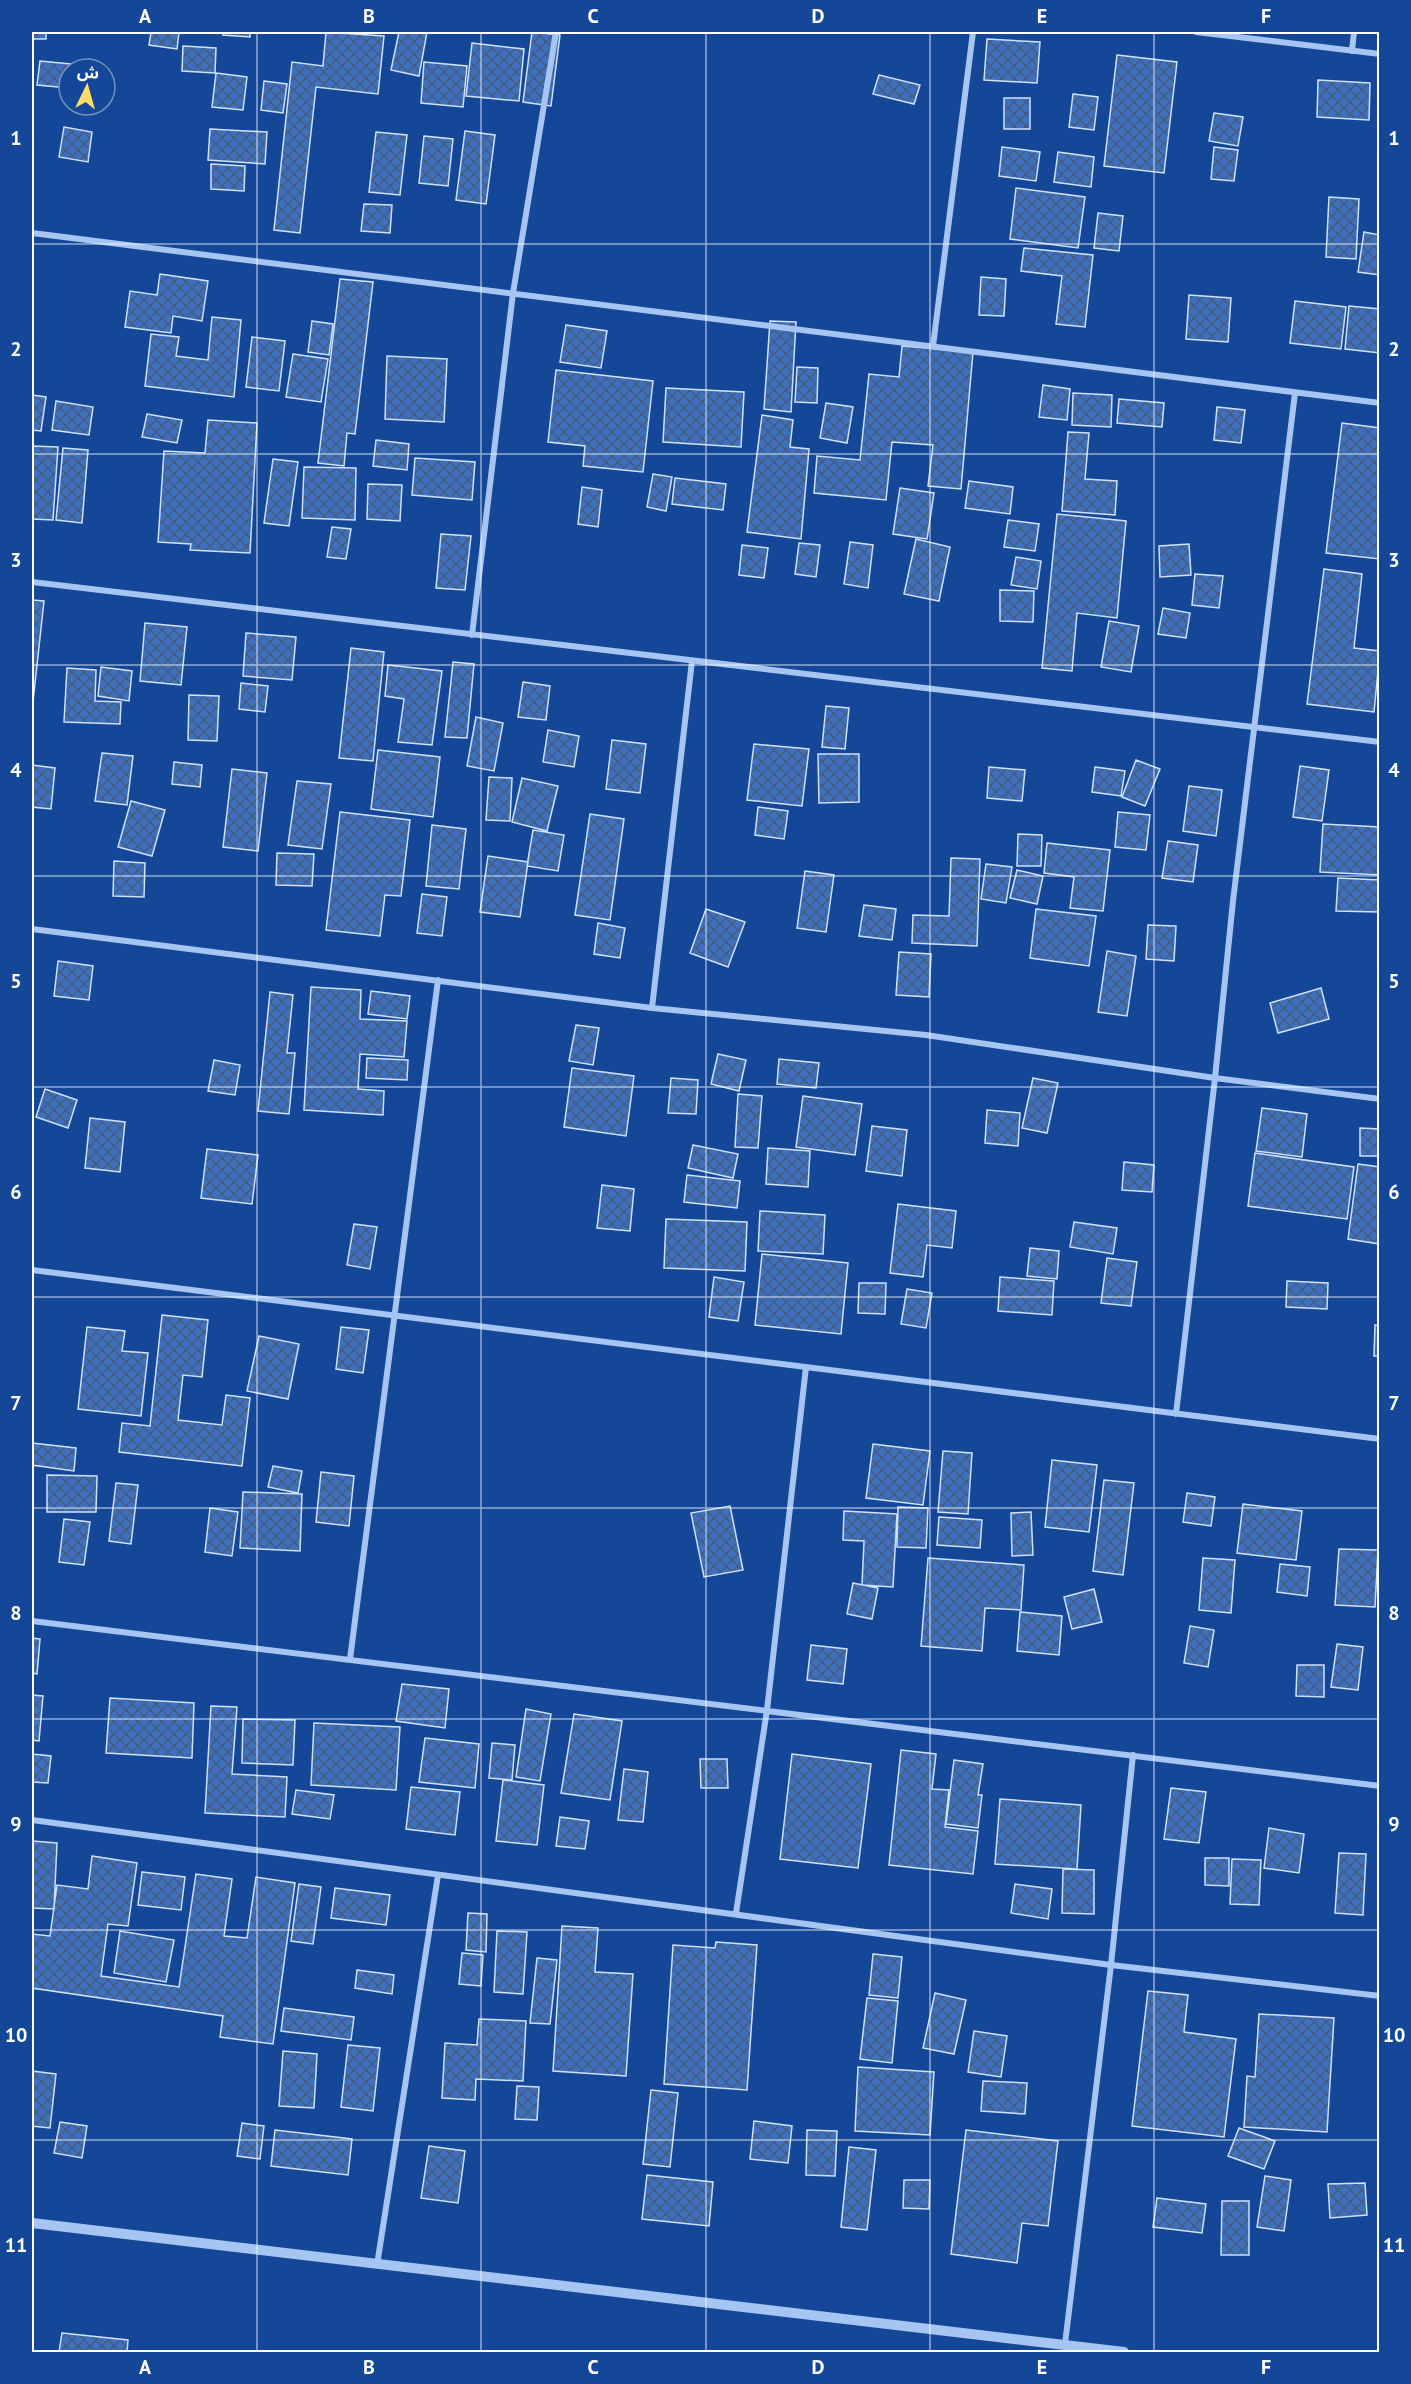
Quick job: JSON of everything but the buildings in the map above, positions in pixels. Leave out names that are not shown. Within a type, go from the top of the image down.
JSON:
[{"type":"street","points":[[472,635],[513,293],[556,32]]},
{"type":"street","points":[[933,346],[973,32]]},
{"type":"street","points":[[1196,32],[1380,54]]},
{"type":"street","points":[[1352,51],[1354,32]]},
{"type":"street","points":[[32,233],[1380,403]]},
{"type":"street","points":[[1176,1414],[1233,901],[1295,393]]},
{"type":"street","points":[[32,582],[1380,742]]},
{"type":"street","points":[[652,1008],[692,661]]},
{"type":"street","points":[[32,929],[652,1008],[926,1035],[1215,1078],[1380,1099]]},
{"type":"street","points":[[350,1659],[438,980]]},
{"type":"street","points":[[32,1270],[1380,1439]]},
{"type":"street","points":[[736,1913],[767,1710],[806,1367]]},
{"type":"street","points":[[32,1621],[1380,1786]]},
{"type":"street","points":[[1065,2344],[1111,1965],[1133,1755]]},
{"type":"street","points":[[32,1820],[1111,1965],[1380,1996]]},
{"type":"street","points":[[377,2265],[438,1875]]},
{"type":"street","points":[[32,2223],[1124,2352]]}]
